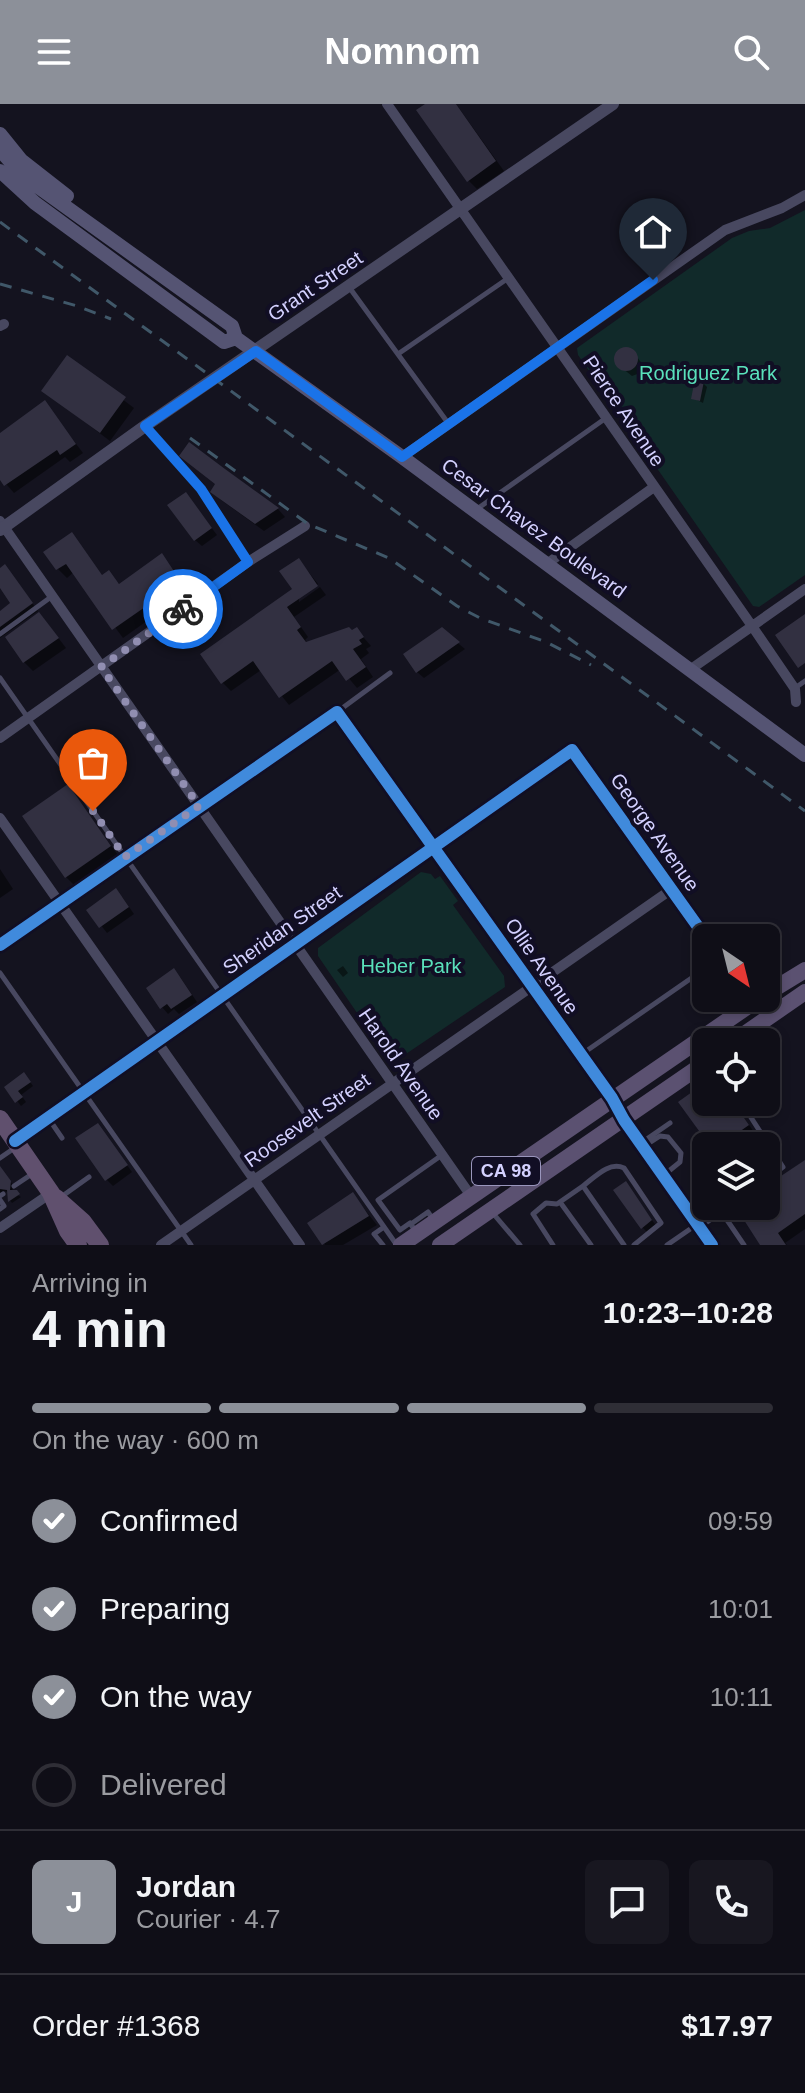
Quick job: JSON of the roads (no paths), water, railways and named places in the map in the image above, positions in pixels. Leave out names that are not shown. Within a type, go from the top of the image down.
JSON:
[{"type":"highway","points":[[0,1119],[54,1196],[83,1222],[100,1245]]},
{"type":"highway","points":[[54,1196],[68,1231],[78,1245]]},
{"type":"main road","points":[[0,134],[31,168],[160,264],[167,279]]},
{"type":"main road","name":"Cesar Chavez Boulevard","points":[[0,150],[23,176],[232,326],[236,338],[548,563],[805,755]]},
{"type":"main road","name":"Cesar Chavez Boulevard","points":[[0,171],[35,203],[224,342],[236,338]]},
{"type":"main road","name":"CA 98","points":[[780,984],[805,970]]},
{"type":"main road","points":[[753,1028],[805,992]]},
{"type":"main road","name":"CA 98","points":[[399,1245],[736,1012]]},
{"type":"main road","name":"CA 98","points":[[440,1245],[692,1072]]},
{"type":"main road","points":[[419,1234],[435,1233],[463,1213],[471,1196]]},
{"type":"street","name":"Pierce Avenue","points":[[387,104],[752,626],[795,689],[796,702]]},
{"type":"street","name":"Grant Street","points":[[2,526],[613,104]]},
{"type":"street","points":[[402,457],[725,230],[782,208],[805,195]]},
{"type":"street","points":[[548,563],[654,487]]},
{"type":"street","name":"Harold Avenue","points":[[2,526],[471,1196]]},
{"type":"street","points":[[0,738],[248,562],[305,526]]},
{"type":"street","points":[[691,669],[805,589]]},
{"type":"street","points":[[0,945],[337,712]]},
{"type":"street","name":"Ollie Avenue","points":[[337,712],[612,1098],[624,1120],[712,1245]]},
{"type":"street","name":"Sheridan Street","points":[[17,1143],[572,750]]},
{"type":"street","name":"George Avenue","points":[[572,750],[696,924]]},
{"type":"street","points":[[0,818],[297,1241]]},
{"type":"street","name":"Roosevelt Street","points":[[161,1245],[672,889]]},
{"type":"street","points":[[2,1224],[54,1196]]},
{"type":"lane","points":[[398,354],[508,279]]},
{"type":"lane","points":[[349,287],[448,424]]},
{"type":"lane","points":[[475,510],[607,418]]},
{"type":"lane","points":[[145,426],[201,489],[248,562]]},
{"type":"lane","points":[[0,634],[53,597]]},
{"type":"lane","points":[[337,712],[390,673]]},
{"type":"lane","points":[[0,678],[399,1245]]},
{"type":"lane","points":[[795,689],[805,681]]},
{"type":"lane","points":[[0,973],[191,1245]]},
{"type":"lane","points":[[581,1055],[692,978]]},
{"type":"lane","points":[[49,1118],[62,1138]]},
{"type":"lane","points":[[642,1145],[670,1123]]},
{"type":"lane","points":[[642,1145],[660,1136],[668,1137],[681,1153],[680,1162],[663,1176]]},
{"type":"lane","points":[[0,1158],[17,1143]]},
{"type":"lane","points":[[419,1234],[400,1230],[378,1200],[442,1155]]},
{"type":"lane","points":[[553,1245],[533,1214],[546,1203],[560,1202],[609,1167],[617,1165],[624,1168],[661,1223],[634,1245]]},
{"type":"lane","points":[[14,1186],[36,1171]]},
{"type":"lane","points":[[54,1196],[89,1177]]},
{"type":"lane","points":[[583,1186],[624,1245]]},
{"type":"lane","points":[[0,1209],[4,1206],[1,1196]]},
{"type":"lane","points":[[560,1202],[591,1245]]},
{"type":"lane","points":[[491,1210],[520,1245]]},
{"type":"lane","points":[[667,1245],[678,1242],[708,1220]]},
{"type":"lane","points":[[727,1220],[744,1245]]},
{"type":"lane","points":[[383,1245],[374,1234],[384,1227]]},
{"type":"lane","points":[[284,1245],[297,1241]]},
{"type":"railway","points":[[0,222],[805,811]]},
{"type":"railway","points":[[0,284],[111,319]]},
{"type":"railway","points":[[190,438],[308,524],[389,558],[457,606],[480,618],[546,642],[591,665]]},
{"type":"park label","name":"Rodriguez Park","points":[[708,373]]},
{"type":"park label","name":"Heber Park","points":[[411,966]]}]
